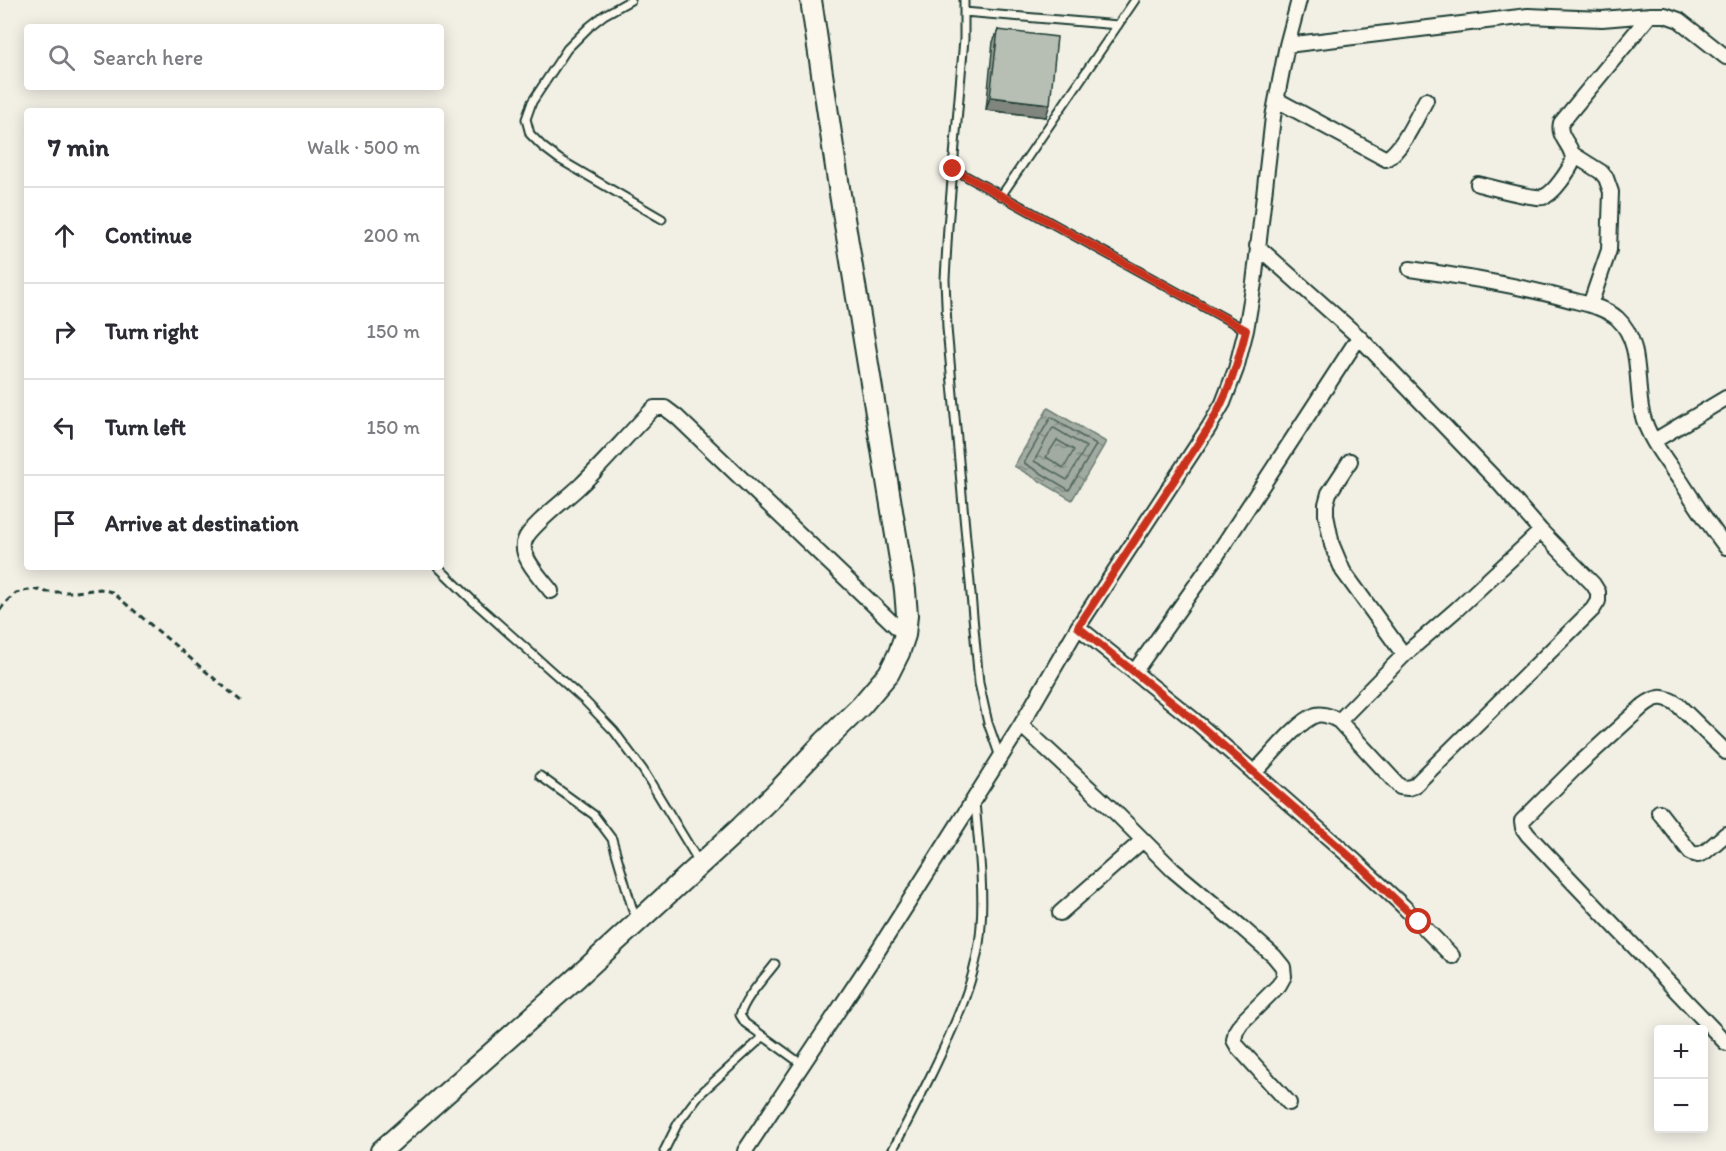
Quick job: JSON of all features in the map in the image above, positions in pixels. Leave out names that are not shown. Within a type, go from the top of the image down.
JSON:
[{"type":"street","points":[[381,1151],[700,865],[779,790],[861,706],[888,673],[899,653],[905,635],[907,615],[905,590],[811,0]]},
{"type":"street","points":[[745,1151],[975,799],[1078,627],[1223,403],[1236,369],[1246,330],[1254,283],[1276,100],[1299,0]]},
{"type":"street","points":[[1590,305],[1609,250],[1611,192],[1606,178],[1601,172],[1574,155],[1559,129],[1561,123],[1650,15]]},
{"type":"street","points":[[1287,45],[1528,16],[1602,19],[1665,15],[1679,20],[1726,57]]},
{"type":"street","points":[[1276,100],[1386,159],[1393,155],[1400,145],[1426,100]]},
{"type":"street","points":[[1478,184],[1542,197],[1555,188],[1574,161],[1574,155]]},
{"type":"street","points":[[1254,773],[1282,742],[1305,722],[1317,715],[1327,715],[1339,721],[1400,787],[1414,786],[1559,645],[1598,601],[1598,592],[1593,584],[1359,337],[1257,246]]},
{"type":"street","points":[[1410,269],[1545,292],[1590,305],[1617,318],[1633,345],[1637,360],[1642,415],[1647,430],[1726,547]]},
{"type":"street","points":[[1135,671],[1213,561],[1359,337]]},
{"type":"street","points":[[1654,441],[1726,398]]},
{"type":"street","points":[[551,591],[531,566],[525,553],[524,541],[532,529],[593,473],[654,408],[665,408],[905,635]]},
{"type":"street","points":[[1350,461],[1329,493],[1326,504],[1332,545],[1343,571],[1404,655]]},
{"type":"street","points":[[1339,721],[1404,655],[1541,531]]},
{"type":"street","points":[[1078,627],[1194,720],[1355,861],[1452,956]]},
{"type":"street","points":[[1726,752],[1677,704],[1668,698],[1658,697],[1650,700],[1626,721],[1522,821],[1523,828],[1528,835],[1726,1043]]},
{"type":"street","points":[[1021,725],[1173,870],[1240,926],[1283,967],[1284,976],[1279,985],[1241,1023],[1234,1040],[1243,1053],[1289,1102]]},
{"type":"street","points":[[1659,812],[1691,853],[1698,855],[1705,852],[1726,834]]},
{"type":"street","points":[[1060,913],[1143,840]]},
{"type":"lane","points":[[631,0],[604,15],[567,48],[532,102],[526,119],[530,134],[559,159],[662,219]]},
{"type":"lane","points":[[964,0],[964,39],[945,279],[947,328],[980,683],[988,723],[1001,758]]},
{"type":"lane","points":[[1001,196],[1135,0]]},
{"type":"lane","points":[[964,12],[1118,25]]},
{"type":"lane","points":[[953,169],[1246,330]]},
{"type":"lane","points":[[441,570],[585,701],[614,731],[643,770],[700,865]]},
{"type":"lane","points":[[540,776],[594,815],[612,839],[636,923]]},
{"type":"lane","points":[[892,1151],[953,1029],[977,955],[981,925],[981,897],[975,799]]},
{"type":"lane","points":[[775,964],[742,1007],[740,1015],[745,1023],[802,1065]]},
{"type":"lane","points":[[664,1151],[678,1123],[699,1095],[763,1037]]},
{"type":"path","points":[[0,610],[15,593],[32,589],[75,592],[100,589],[112,592],[242,702]]},
{"type":"water","points":[[1048,408],[1106,442],[1072,500],[1014,466]]},
{"type":"building","points":[[998,30],[1057,37],[1050,104],[990,97]]},
{"type":"route","points":[[953,169],[1246,330],[1236,369],[1223,403],[1078,627],[1194,720],[1355,861],[1419,922]]}]
